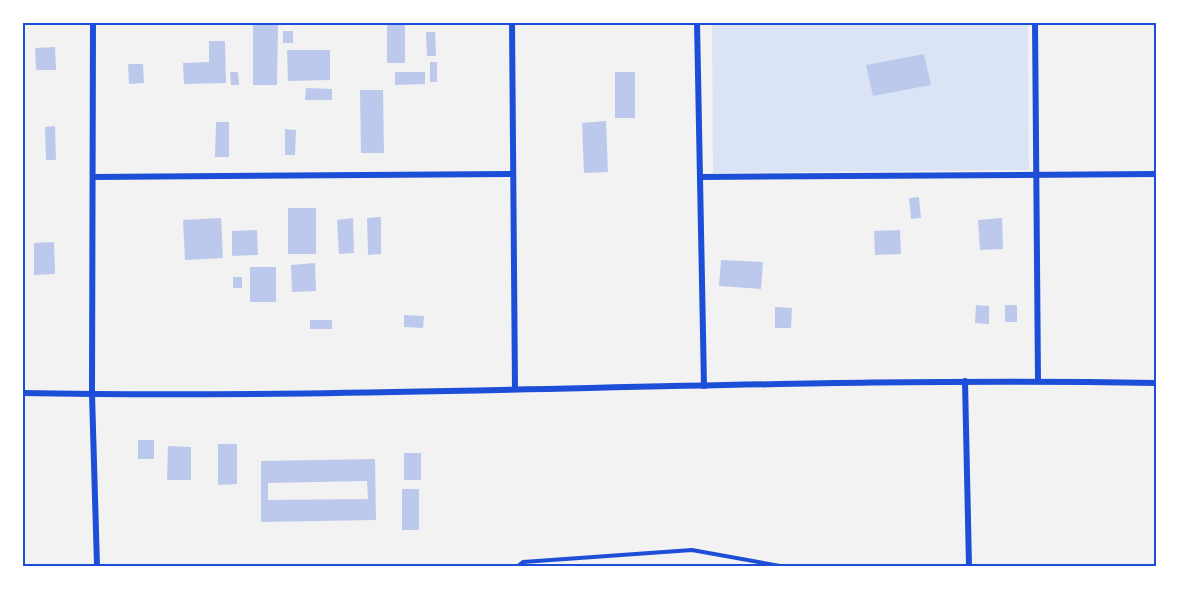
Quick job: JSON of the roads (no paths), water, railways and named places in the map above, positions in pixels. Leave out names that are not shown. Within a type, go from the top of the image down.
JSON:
[{"type":"street","points":[[93,22],[92,394],[97,567]]},
{"type":"street","points":[[513,22],[512,174],[515,389]]},
{"type":"street","points":[[697,22],[704,386]]},
{"type":"street","points":[[1035,22],[1038,381]]},
{"type":"street","points":[[93,177],[512,174]]},
{"type":"street","points":[[701,177],[1156,174]]},
{"type":"street","points":[[965,381],[969,567]]},
{"type":"street","points":[[22,393],[515,389],[965,381],[1156,383]]}]
